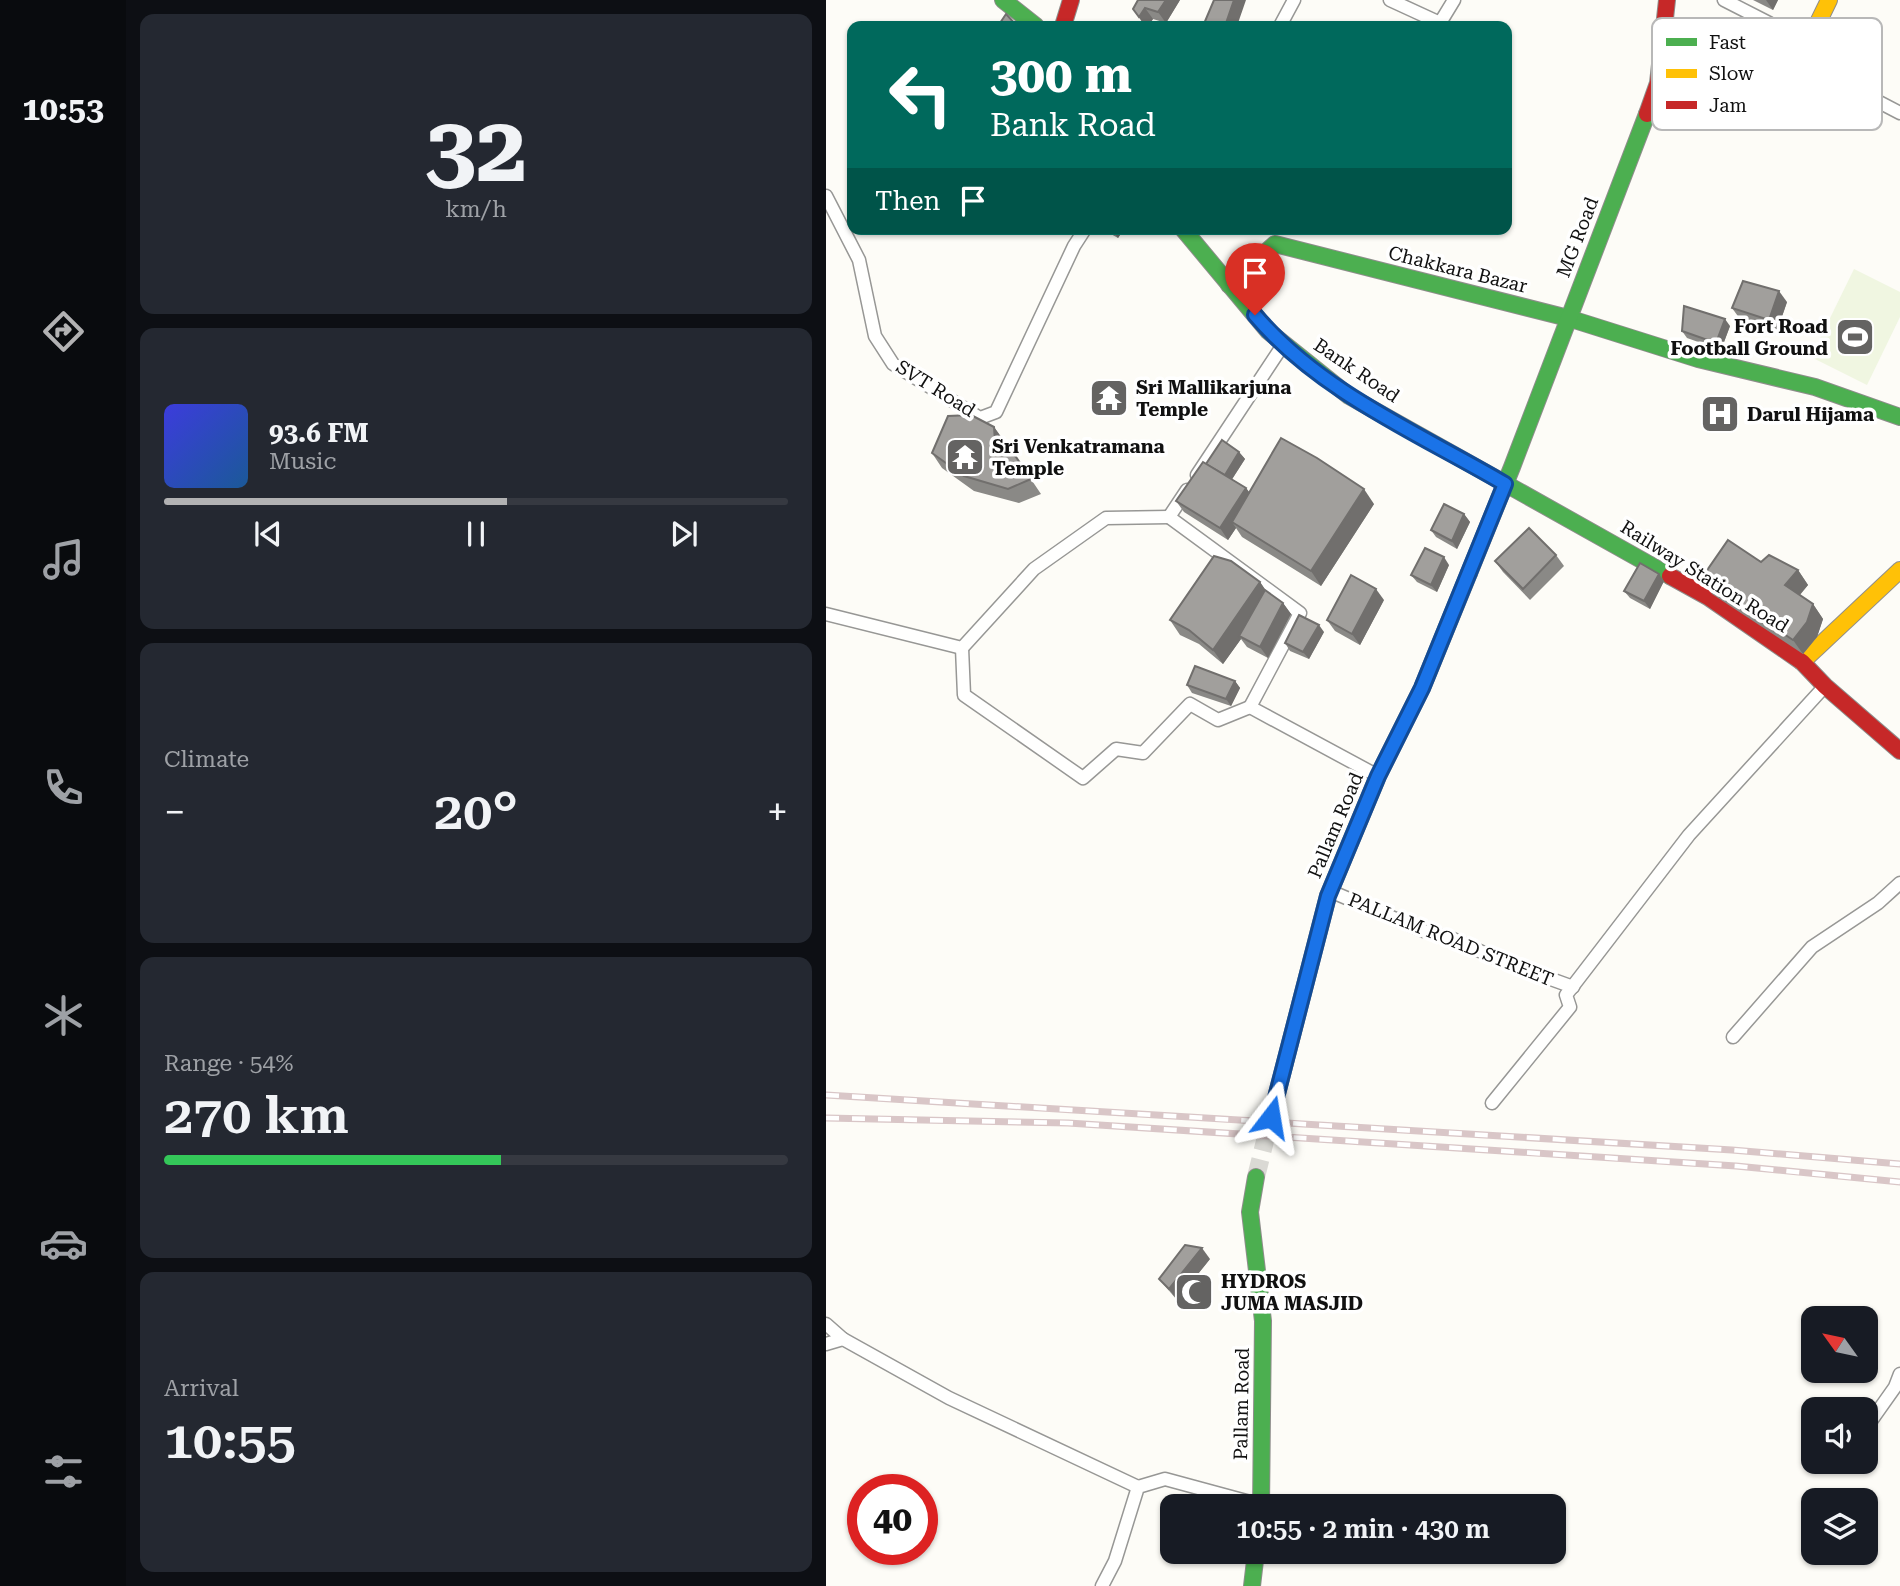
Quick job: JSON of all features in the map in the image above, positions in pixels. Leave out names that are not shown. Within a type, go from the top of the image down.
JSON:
[{"type":"street","points":[[1003,0],[1030,21]]},
{"type":"street","points":[[1065,21],[1071,0]]},
{"type":"street","points":[[1283,21],[1294,0]]},
{"type":"street","points":[[1390,0],[1436,21]]},
{"type":"street","points":[[1441,21],[1454,0]]},
{"type":"street","name":"MG Road","points":[[1665,18],[1667,0]]},
{"type":"street","points":[[1724,0],[1759,18]]},
{"type":"street","points":[[1820,18],[1829,0]]},
{"type":"street","name":"MG Road","points":[[1505,484],[1652,101]]},
{"type":"street","points":[[1882,104],[1900,114]]},
{"type":"street","name":"SVT Road","points":[[826,196],[859,260],[875,337],[893,364],[980,418],[996,412],[1081,235]]},
{"type":"street","name":"Bank Road","points":[[1188,235],[1283,345],[1349,396],[1505,484]]},
{"type":"street","name":"Chakkara Bazar","points":[[1229,285],[1275,244],[1569,318]]},
{"type":"street","points":[[1569,318],[1698,359],[1815,387],[1900,417]]},
{"type":"street","points":[[1169,517],[1283,345]]},
{"type":"street","name":"Railway Station Road","points":[[1505,484],[1708,597],[1802,662],[1825,686],[1894,734],[1900,751]]},
{"type":"street","name":"Pallam Road","points":[[1271,1117],[1330,891],[1378,776],[1422,688],[1505,484]]},
{"type":"street","points":[[1106,517],[1169,517],[1300,613],[1250,707],[1218,720],[1190,704],[1143,753],[1116,749],[1083,778],[964,695],[962,648],[1034,569],[1106,517]]},
{"type":"street","points":[[1802,662],[1900,570]]},
{"type":"street","points":[[826,614],[962,648]]},
{"type":"street","points":[[1492,1103],[1570,1007],[1566,995],[1689,835],[1825,686]]},
{"type":"street","points":[[1250,707],[1378,776]]},
{"type":"street","points":[[1733,1037],[1812,947],[1878,902],[1900,883]]},
{"type":"street","name":"PALLAM ROAD STREET","points":[[1330,891],[1424,931],[1451,938],[1504,962],[1573,987]]},
{"type":"street","name":"Pallam Road","points":[[1256,1177],[1250,1212],[1263,1321],[1261,1494]]},
{"type":"street","points":[[826,1324],[843,1339],[949,1398],[1138,1487],[1165,1479],[1218,1494]]},
{"type":"street","points":[[826,1344],[843,1339]]},
{"type":"street","points":[[1878,1410],[1898,1383]]},
{"type":"street","points":[[1102,1586],[1115,1561],[1138,1487]]},
{"type":"street","points":[[1252,1586],[1255,1564]]},
{"type":"green space","name":"Fort Road Football Ground","points":[[1854,269],[1900,292],[1900,317],[1867,385],[1811,357]]},
{"type":"building","points":[[1138,0],[1166,0],[1158,12],[1145,8],[1139,17],[1133,9]]},
{"type":"building","points":[[1214,0],[1234,0],[1227,21],[1205,21]]},
{"type":"building","points":[[1006,14],[1012,21],[1001,21]]},
{"type":"building","points":[[1743,281],[1779,291],[1769,320],[1732,308]]},
{"type":"building","points":[[1684,306],[1725,319],[1716,343],[1682,331]]},
{"type":"building","points":[[971,415],[994,427],[995,442],[1016,457],[1031,479],[1008,489],[964,476],[932,453],[948,416]]},
{"type":"building","points":[[1281,438],[1364,489],[1311,571],[1232,522]]},
{"type":"building","points":[[1222,440],[1239,452],[1225,475],[1206,464]]},
{"type":"building","points":[[1203,462],[1246,488],[1220,528],[1176,501]]},
{"type":"building","points":[[1444,504],[1464,514],[1452,541],[1431,530]]},
{"type":"building","points":[[1529,528],[1556,555],[1523,589],[1495,561]]},
{"type":"building","points":[[1728,540],[1761,562],[1769,555],[1798,570],[1785,585],[1813,604],[1807,622],[1793,640],[1701,579]]},
{"type":"building","points":[[1425,548],[1444,557],[1431,585],[1411,575]]},
{"type":"building","points":[[1214,556],[1231,561],[1260,582],[1213,650],[1189,630],[1170,620]]},
{"type":"building","points":[[1640,563],[1659,574],[1644,601],[1624,591]]},
{"type":"building","points":[[1351,575],[1376,589],[1352,634],[1327,620]]},
{"type":"building","points":[[1265,590],[1283,603],[1260,647],[1239,636]]},
{"type":"building","points":[[1299,615],[1319,625],[1303,652],[1285,643]]},
{"type":"building","points":[[1195,666],[1235,681],[1226,699],[1187,685]]},
{"type":"building","points":[[1185,1245],[1202,1248],[1169,1289],[1159,1279]]},
{"type":"tunnel","points":[[1256,1177],[1271,1117]]},
{"type":"railway","points":[[826,1095],[1732,1150],[1900,1164]]},
{"type":"railway","points":[[826,1118],[1068,1123],[1736,1166],[1900,1182]]},
{"type":"traffic: fast","points":[[1003,0],[1030,21]]},
{"type":"traffic: fast","points":[[1469,573],[1647,114]]},
{"type":"traffic: fast","points":[[1188,235],[1268,331],[1349,396],[1670,576]]},
{"type":"traffic: fast","points":[[1229,285],[1275,244],[1568,318],[1698,359],[1815,387],[1900,417]]},
{"type":"traffic: fast","points":[[1256,1177],[1250,1212],[1263,1321],[1261,1494]]},
{"type":"traffic: fast","points":[[1252,1586],[1255,1564]]},
{"type":"traffic: slow","points":[[1820,18],[1829,0]]},
{"type":"traffic: slow","points":[[1802,662],[1900,570]]},
{"type":"traffic: slow","points":[[1271,1117],[1328,896],[1378,776],[1422,688],[1469,573]]},
{"type":"traffic: jam","points":[[1065,21],[1071,0]]},
{"type":"traffic: jam","points":[[1665,18],[1667,0]]},
{"type":"traffic: jam","points":[[1647,114],[1652,100]]},
{"type":"traffic: jam","points":[[1670,576],[1708,597],[1802,662],[1825,686],[1900,751]]},
{"type":"place","name":"Fort Road Football Ground","points":[[1855,337]]},
{"type":"place","name":"Sri Mallikarjuna Temple","points":[[1109,398]]},
{"type":"place","name":"Darul Hijama","points":[[1720,414]]},
{"type":"place","name":"Sri Venkatramana Temple","points":[[965,457]]},
{"type":"place","name":"HYDROS JUMA MASJID","points":[[1194,1292]]},
{"type":"route","points":[[1255,315],[1283,345],[1349,396],[1505,484],[1422,688],[1378,776],[1328,896],[1271,1117]]}]
